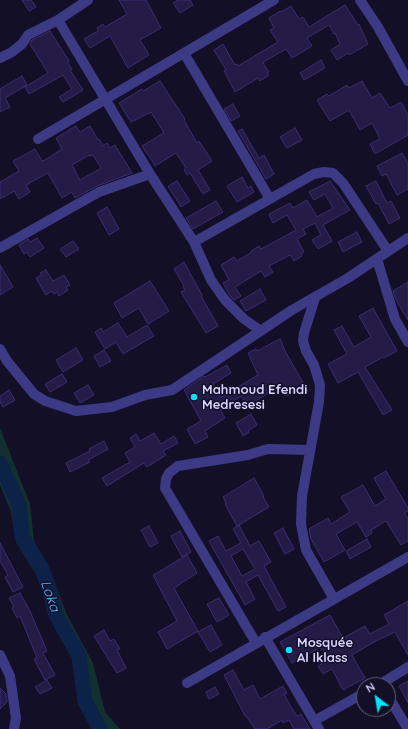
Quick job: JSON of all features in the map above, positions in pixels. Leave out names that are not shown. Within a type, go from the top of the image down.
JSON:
[{"type":"street","points":[[0,58],[12,52],[22,44],[28,35],[58,20],[88,0]]},
{"type":"street","points":[[38,139],[274,0]]},
{"type":"street","points":[[360,0],[378,27],[408,81]]},
{"type":"street","points":[[58,20],[150,174],[194,242],[211,280],[225,300],[244,319],[260,331]]},
{"type":"street","points":[[184,53],[270,199]]},
{"type":"street","points":[[194,242],[314,174],[324,172],[333,173],[343,184],[388,251]]},
{"type":"street","points":[[0,248],[99,192],[150,174]]},
{"type":"street","points":[[0,349],[7,361],[34,394],[45,402],[76,412],[112,407],[145,395],[172,390],[292,310],[315,298],[408,238]]},
{"type":"street","points":[[377,259],[395,319],[408,342]]},
{"type":"street","points":[[315,298],[303,341],[306,351],[314,365],[320,386],[320,402],[302,496],[301,524],[306,550],[334,599]]},
{"type":"street","points":[[256,643],[165,488],[166,479],[169,473],[178,466],[248,455],[268,449],[310,450]]},
{"type":"street","points":[[187,683],[408,557]]},
{"type":"street","points":[[266,637],[317,725],[356,699]]},
{"type":"street","points":[[0,655],[10,676],[16,718],[14,729]]},
{"type":"street","points":[[393,677],[408,667]]},
{"type":"street","points":[[396,709],[408,729]]},
{"type":"green space","points":[[0,428],[30,504],[34,541],[51,572],[66,613],[93,663],[105,712],[120,729],[96,729],[83,703],[73,659],[51,619],[43,586],[16,542],[11,512],[0,485]]},
{"type":"building","points":[[22,0],[31,0],[36,7],[29,11]]},
{"type":"building","points":[[119,0],[146,0],[161,28],[140,40],[149,55],[128,68],[110,36],[90,48],[84,39],[98,31],[97,28],[103,24],[105,27],[127,14]]},
{"type":"building","points":[[178,0],[190,0],[193,5],[180,13],[173,3]]},
{"type":"building","points":[[345,5],[358,25],[359,24],[368,44],[337,60],[331,50],[340,44],[329,25],[307,38],[312,46],[292,58],[286,49],[265,61],[263,63],[269,72],[267,73],[269,75],[260,81],[258,78],[235,92],[224,71],[226,70],[214,50],[223,44],[235,65],[237,64],[238,66],[278,42],[270,30],[274,28],[269,18],[280,11],[281,12],[291,6],[299,19],[303,17],[309,27]]},
{"type":"building","points":[[50,31],[69,61],[67,62],[72,69],[70,70],[83,90],[63,102],[59,97],[72,89],[63,75],[29,94],[25,87],[48,73],[30,44],[32,40]]},
{"type":"building","points":[[321,60],[325,68],[304,80],[300,73]]},
{"type":"building","points":[[22,76],[27,85],[5,98],[10,107],[0,112],[0,89]]},
{"type":"building","points":[[160,81],[185,119],[184,120],[197,143],[199,141],[212,161],[198,170],[210,190],[203,194],[190,173],[187,175],[184,170],[186,168],[176,153],[155,166],[147,154],[142,146],[164,133],[151,112],[131,122],[119,103],[142,89],[143,91]]},
{"type":"building","points":[[362,81],[372,98],[380,93],[390,108],[401,102],[408,115],[408,135],[375,154],[370,144],[380,139],[372,123],[360,130],[349,110],[330,121],[317,100],[327,94],[329,96],[347,85],[349,88]]},
{"type":"building","points":[[233,104],[240,116],[231,121],[224,109]]},
{"type":"building","points":[[76,126],[80,132],[90,126],[103,146],[107,143],[110,148],[115,145],[132,173],[97,186],[75,198],[72,192],[62,198],[48,173],[26,185],[30,192],[19,199],[14,191],[0,199],[0,182],[19,171],[13,161],[35,149],[42,161],[45,160],[62,149],[56,138]],"holes":[[[89,155],[93,155],[101,168],[80,180],[72,165]]]},
{"type":"building","points":[[295,128],[302,140],[287,148],[280,137]]},
{"type":"building","points":[[242,129],[259,158],[264,155],[274,174],[266,179],[238,131]]},
{"type":"building","points":[[402,153],[408,163],[408,189],[397,195],[386,174],[382,176],[377,166]]},
{"type":"building","points":[[242,177],[248,188],[251,186],[254,192],[237,202],[227,186]]},
{"type":"building","points":[[177,181],[190,201],[181,207],[168,186]]},
{"type":"building","points":[[330,181],[350,210],[323,225],[332,241],[318,249],[312,240],[321,235],[315,223],[303,229],[306,234],[297,239],[304,252],[301,254],[302,256],[294,261],[290,255],[269,266],[273,272],[265,277],[261,271],[235,287],[241,296],[234,300],[223,283],[229,280],[221,265],[234,257],[237,261],[259,246],[261,249],[296,230],[287,215],[273,223],[269,214],[290,203],[293,208],[307,200],[317,217],[333,208],[325,194],[314,200],[309,192]]},
{"type":"building","points":[[376,181],[387,203],[391,201],[400,218],[389,224],[378,203],[376,204],[366,186]]},
{"type":"building","points":[[216,201],[223,212],[193,229],[186,218]]},
{"type":"building","points":[[107,207],[119,229],[109,235],[97,213]]},
{"type":"building","points":[[357,232],[362,242],[343,252],[338,242]]},
{"type":"building","points":[[37,238],[44,248],[30,257],[27,252],[24,254],[19,245],[28,239],[30,242]]},
{"type":"building","points":[[73,241],[79,249],[66,257],[60,249]]},
{"type":"building","points":[[184,262],[218,326],[206,333],[181,292],[185,290],[183,287],[184,286],[174,269]]},
{"type":"building","points":[[0,265],[13,287],[0,295]]},
{"type":"building","points":[[46,270],[53,281],[64,275],[70,285],[66,287],[68,290],[59,296],[57,292],[54,294],[52,291],[46,295],[36,278],[42,275],[40,273]]},
{"type":"building","points":[[150,281],[169,311],[148,324],[139,308],[122,318],[114,303]]},
{"type":"building","points":[[408,282],[408,320],[396,300],[393,291]]},
{"type":"building","points":[[260,289],[266,300],[246,311],[240,301]]},
{"type":"building","points":[[373,308],[397,351],[365,367],[392,410],[383,415],[358,372],[338,383],[328,364],[347,354],[334,330],[342,326],[354,347],[371,337],[359,316]]},
{"type":"building","points":[[118,323],[127,337],[147,325],[154,336],[123,354],[116,342],[105,349],[95,332],[101,328],[103,332]]},
{"type":"building","points":[[280,339],[285,351],[305,386],[287,396],[281,385],[257,400],[258,403],[249,408],[241,396],[220,409],[225,418],[205,431],[208,437],[195,444],[187,429],[201,421],[184,390],[204,376],[205,377],[227,365],[231,373],[213,384],[221,397],[258,375],[248,353],[256,349],[257,351]]},
{"type":"building","points":[[76,348],[83,360],[63,372],[56,360]]},
{"type":"building","points":[[104,350],[111,361],[100,367],[94,356]]},
{"type":"building","points":[[62,374],[67,382],[50,392],[45,384]]},
{"type":"building","points":[[88,385],[94,395],[80,403],[74,393]]},
{"type":"building","points":[[9,390],[15,400],[3,407],[0,402],[0,396]]},
{"type":"building","points":[[251,414],[257,425],[243,436],[236,423]]},
{"type":"building","points":[[154,433],[161,444],[174,436],[178,443],[163,451],[166,455],[147,467],[144,463],[107,486],[102,478],[130,462],[125,453],[135,447],[130,438],[136,434],[140,441]]},
{"type":"building","points":[[104,441],[108,449],[88,460],[90,462],[70,472],[66,463],[90,451],[89,449]]},
{"type":"building","points":[[386,471],[408,508],[408,511],[404,513],[408,518],[408,541],[401,545],[386,521],[371,530],[372,533],[366,537],[357,522],[336,534],[345,550],[324,562],[311,539],[309,529],[328,518],[331,524],[350,512],[341,497],[363,485],[375,506],[386,499],[374,478]]},
{"type":"building","points":[[254,478],[269,507],[237,526],[225,504],[226,503],[223,497]]},
{"type":"building","points":[[239,525],[250,546],[259,541],[271,562],[264,566],[286,607],[278,611],[258,575],[246,582],[255,599],[245,605],[209,541],[218,536],[226,551],[241,543],[233,529]],"holes":[[[243,549],[255,569],[242,576],[231,556]]]},
{"type":"building","points":[[149,526],[158,543],[150,547],[141,530]]},
{"type":"building","points":[[283,528],[294,549],[285,554],[274,533]]},
{"type":"building","points":[[180,531],[191,552],[182,557],[171,536]]},
{"type":"building","points":[[367,539],[371,547],[350,559],[346,551]]},
{"type":"building","points":[[0,543],[23,587],[13,592],[5,577],[8,575],[0,561]]},
{"type":"building","points":[[187,555],[197,573],[174,588],[198,631],[167,649],[158,632],[177,621],[153,575]]},
{"type":"building","points":[[20,593],[30,611],[47,651],[43,653],[55,675],[45,680],[34,659],[37,658],[20,616],[17,618],[12,608],[14,607],[9,598]]},
{"type":"building","points":[[219,598],[229,615],[217,622],[207,604]]},
{"type":"building","points":[[408,601],[408,655],[395,632],[374,642],[352,655],[364,677],[356,677],[356,683],[343,690],[332,669],[323,674],[318,666],[328,660],[321,647],[292,663],[280,642],[330,615],[343,638],[365,626],[370,634],[389,624],[384,615]]},
{"type":"building","points":[[211,625],[222,645],[210,652],[198,632]]},
{"type":"building","points":[[104,630],[110,641],[114,639],[120,649],[117,650],[126,668],[117,673],[94,636]]},
{"type":"building","points":[[233,670],[244,690],[253,685],[260,699],[283,686],[287,693],[284,694],[291,707],[297,716],[301,714],[310,729],[294,729],[289,720],[283,723],[282,720],[267,729],[255,729],[245,716],[224,675]]},
{"type":"building","points":[[47,680],[52,688],[40,694],[35,687]]},
{"type":"building","points":[[408,681],[408,703],[399,686]]},
{"type":"building","points":[[215,687],[219,694],[209,699],[206,692]]},
{"type":"building","points":[[0,688],[6,694],[7,702],[0,709]]},
{"type":"waterway","name":"Loka","points":[[0,463],[19,505],[22,537],[41,567],[49,588],[56,615],[79,656],[85,702],[100,729]]},
{"type":"place","name":"Mahmoud Efendi Medresesi","points":[[194,397]]},
{"type":"place","name":"Mosquée Al Iklass","points":[[289,650]]}]
